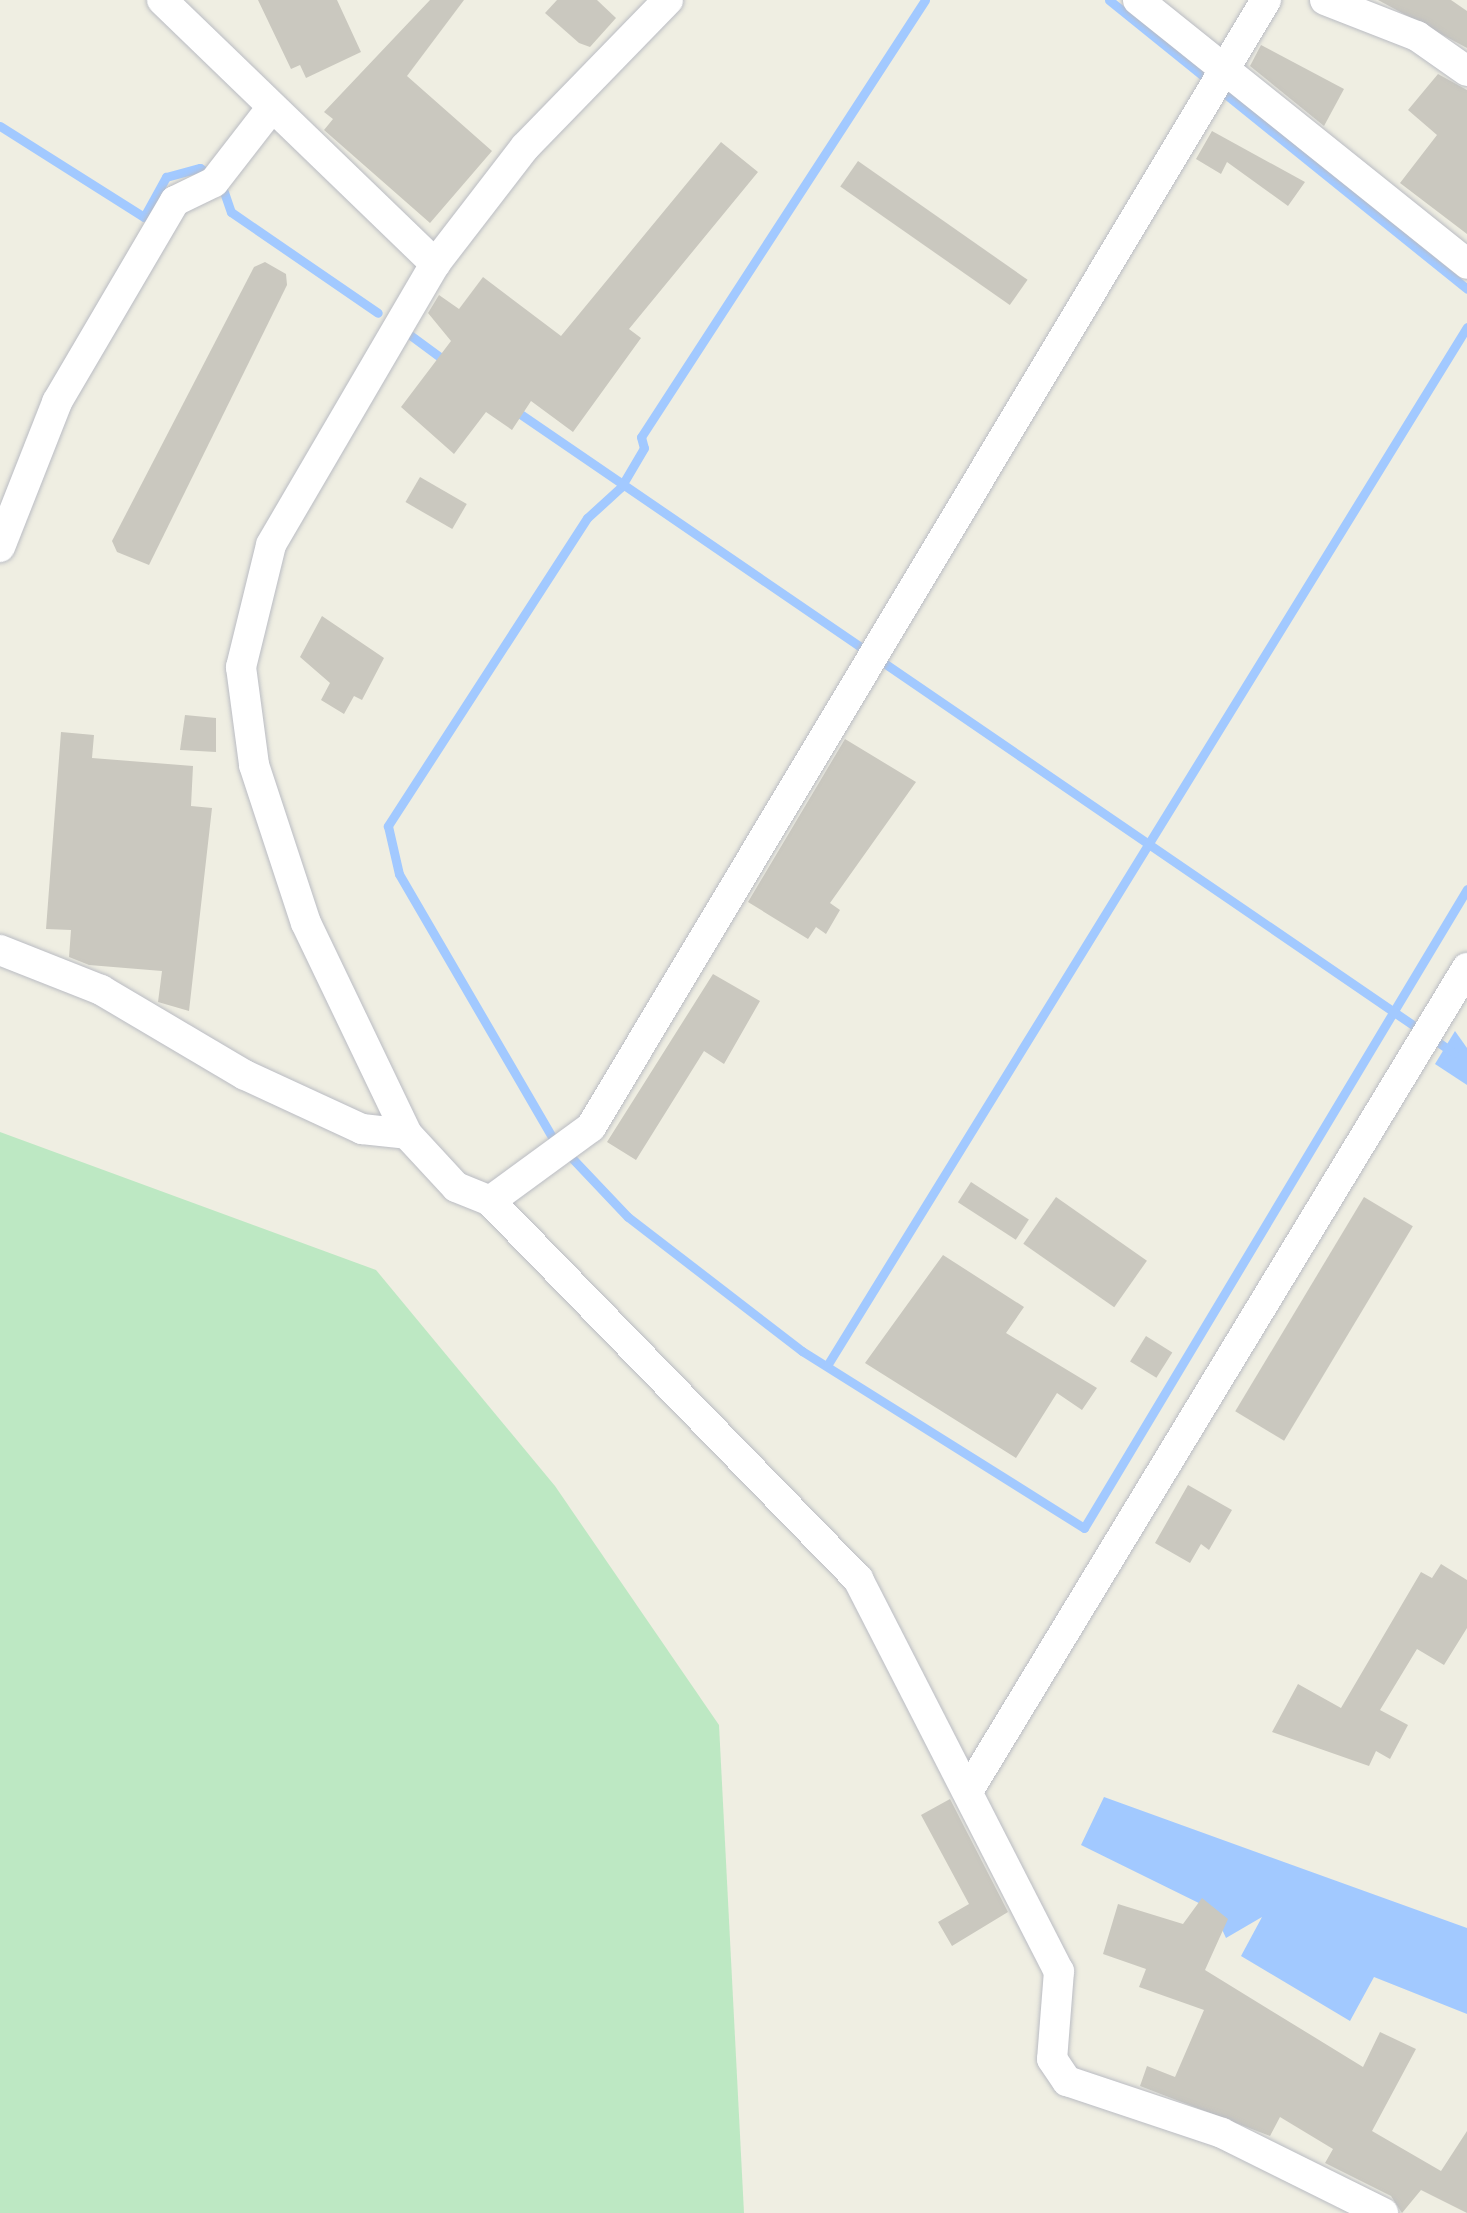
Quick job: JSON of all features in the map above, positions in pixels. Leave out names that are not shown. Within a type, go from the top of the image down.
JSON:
[{"type":"street","points":[[162,0],[270,111],[436,264]]},
{"type":"street","points":[[668,0],[526,147],[436,264],[271,545],[241,666],[242,722],[306,923],[407,1134],[456,1188],[490,1201],[858,1579],[970,1788],[1059,1971],[1052,2059],[1066,2081],[1222,2133],[1383,2213]]},
{"type":"street","points":[[1138,0],[1217,86],[1467,264]]},
{"type":"street","points":[[490,1201],[591,1127],[1266,0]]},
{"type":"street","points":[[1325,0],[1418,36],[1467,71]]},
{"type":"street","points":[[0,548],[57,402],[175,201],[214,182],[270,111]]},
{"type":"street","points":[[0,950],[101,990],[245,1075],[362,1129],[407,1134]]},
{"type":"street","points":[[970,1788],[1467,968]]},
{"type":"green space","points":[[0,1132],[376,1270],[555,1486],[719,1725],[744,2213],[0,2213]]},
{"type":"water","points":[[1455,1031],[1467,1048],[1467,1085],[1435,1064]]},
{"type":"water","points":[[1104,1797],[1467,1928],[1467,2014],[1374,1977],[1350,2021],[1241,1956],[1262,1917],[1226,1938],[1213,1910],[1081,1845]]},
{"type":"building","points":[[258,0],[337,0],[361,52],[306,78],[300,65],[291,69]]},
{"type":"building","points":[[430,0],[464,0],[407,76],[492,151],[430,223],[324,130],[333,119],[324,112]]},
{"type":"building","points":[[557,0],[597,0],[616,18],[590,47],[579,43],[545,13]]},
{"type":"building","points":[[1378,0],[1451,0],[1467,11],[1467,48]]},
{"type":"building","points":[[1261,45],[1344,89],[1324,126],[1250,66]]},
{"type":"building","points":[[1438,74],[1467,90],[1467,234],[1400,183],[1437,135],[1408,110]]},
{"type":"building","points":[[1212,131],[1305,182],[1288,206],[1227,162],[1221,174],[1196,159]]},
{"type":"building","points":[[721,142],[758,172],[629,329],[641,338],[573,432],[531,401],[512,430],[486,412],[454,454],[401,407],[451,341],[428,313],[439,295],[459,309],[483,277],[561,336]]},
{"type":"building","points":[[858,161],[1028,280],[1010,305],[840,186]]},
{"type":"building","points":[[265,262],[286,274],[287,285],[149,565],[117,552],[112,541],[254,267]]},
{"type":"building","points":[[420,477],[467,504],[452,529],[406,502]]},
{"type":"building","points":[[322,616],[384,658],[362,700],[354,696],[344,714],[321,700],[330,683],[300,657]]},
{"type":"building","points":[[185,715],[216,718],[216,752],[180,750]]},
{"type":"building","points":[[61,732],[94,735],[92,758],[193,766],[191,806],[212,808],[189,1011],[158,1002],[162,971],[89,965],[69,957],[71,930],[46,929]]},
{"type":"building","points":[[845,739],[916,782],[830,903],[840,910],[826,934],[816,927],[808,939],[748,902]]},
{"type":"building","points":[[713,974],[760,1001],[724,1064],[704,1051],[636,1160],[607,1142]]},
{"type":"building","points":[[971,1182],[1029,1220],[1016,1240],[958,1202]]},
{"type":"building","points":[[1056,1197],[1147,1261],[1114,1307],[1023,1244]]},
{"type":"building","points":[[1364,1197],[1413,1226],[1284,1441],[1235,1411]]},
{"type":"building","points":[[943,1255],[1024,1307],[1006,1333],[1097,1388],[1082,1410],[1057,1393],[1016,1458],[865,1363]]},
{"type":"building","points":[[1146,1336],[1172,1352],[1156,1378],[1130,1361]]},
{"type":"building","points":[[1188,1485],[1232,1510],[1209,1550],[1201,1544],[1190,1563],[1155,1543]]},
{"type":"building","points":[[1441,1564],[1467,1580],[1467,1628],[1444,1665],[1417,1649],[1380,1710],[1408,1725],[1390,1759],[1376,1751],[1369,1766],[1272,1732],[1298,1684],[1341,1708],[1421,1572],[1432,1578]]},
{"type":"building","points":[[950,1799],[1008,1912],[952,1946],[938,1922],[969,1904],[921,1815]]},
{"type":"building","points":[[1202,1898],[1228,1919],[1205,1970],[1363,2067],[1380,2032],[1416,2049],[1372,2131],[1441,2171],[1467,2131],[1467,2213],[1421,2190],[1402,2213],[1391,2196],[1325,2163],[1333,2149],[1280,2117],[1270,2136],[1140,2086],[1147,2066],[1175,2077],[1204,2010],[1139,1987],[1146,1969],[1103,1954],[1118,1904],[1183,1924]]},
{"type":"waterway","points":[[925,0],[641,437],[644,448],[621,487],[587,518],[388,826],[399,874],[552,1137],[628,1217],[802,1351],[1084,1528],[1467,889]]},
{"type":"waterway","points":[[1109,0],[1467,289]]},
{"type":"waterway","points":[[0,126],[144,217],[166,177],[200,168],[210,175]]},
{"type":"waterway","points":[[224,192],[231,212],[378,313]]},
{"type":"waterway","points":[[828,1364],[1467,327]]},
{"type":"waterway","points":[[406,332],[448,363]]},
{"type":"waterway","points":[[513,409],[1454,1053]]}]
